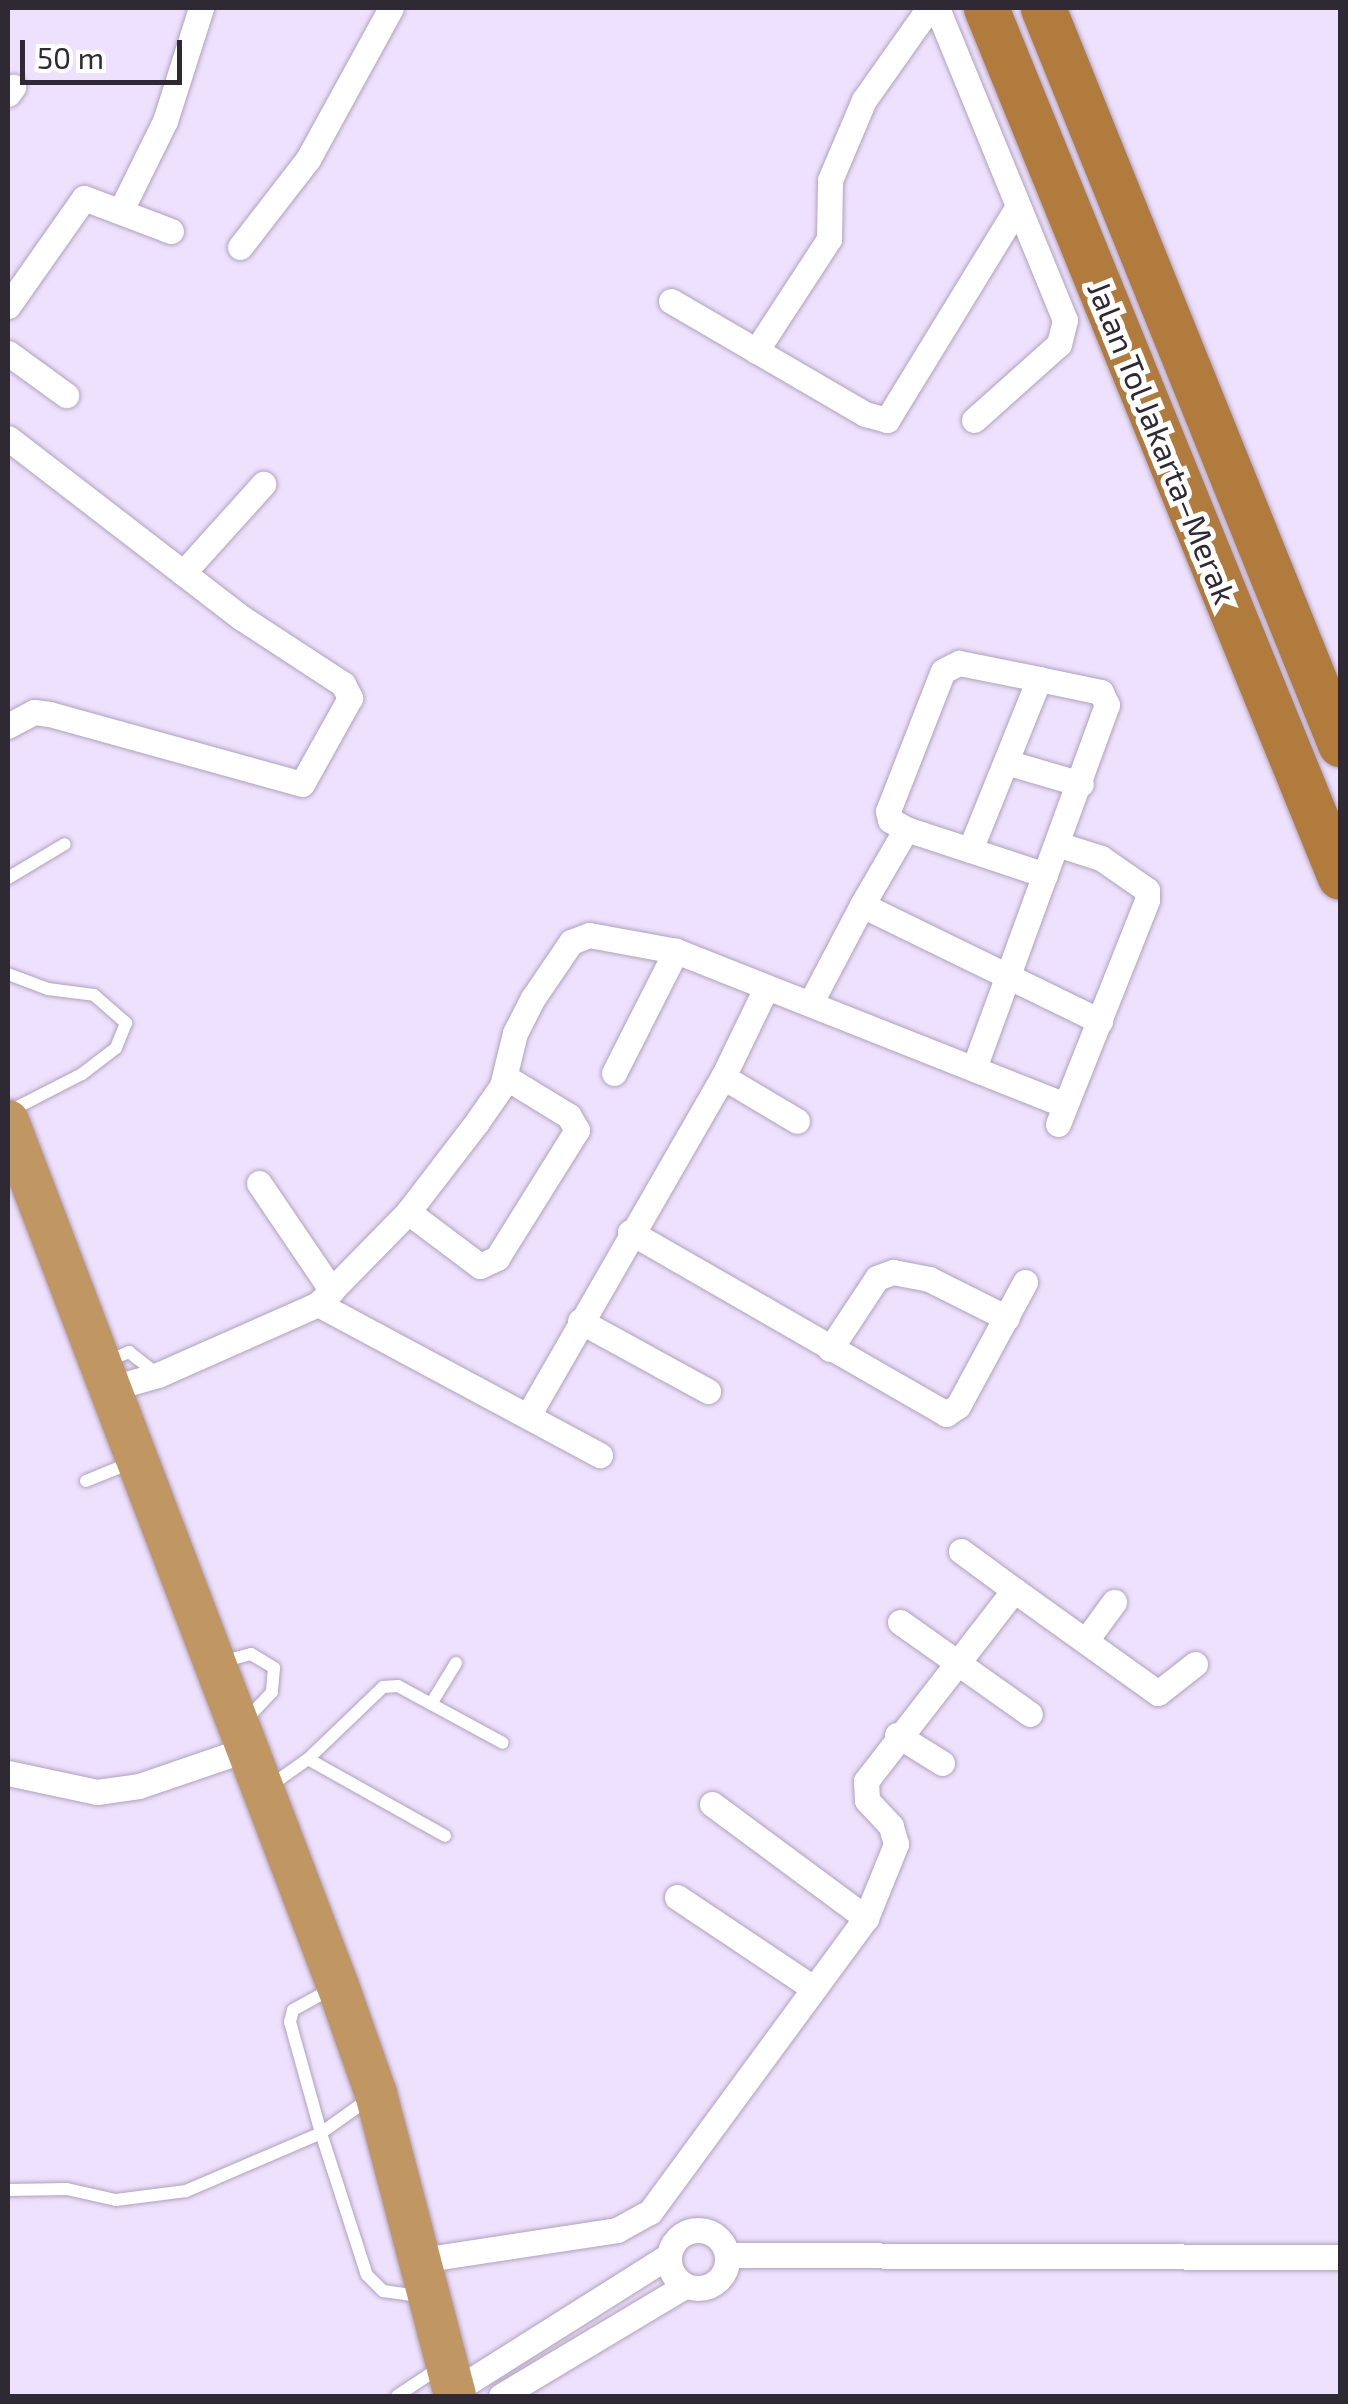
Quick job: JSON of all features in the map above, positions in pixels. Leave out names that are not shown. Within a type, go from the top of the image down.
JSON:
[{"type":"highway","name":"Jalan Tol Jakarta–Merak","points":[[986,8],[1340,877]]},
{"type":"highway","name":"Jalan Tol Jakarta–Merak","points":[[1043,8],[1340,744]]},
{"type":"highway","points":[[8,1121],[101,1378],[218,1662],[376,2094],[452,2383]]},
{"type":"street","points":[[122,208],[165,121],[201,8]]},
{"type":"street","points":[[240,247],[308,159],[391,8]]},
{"type":"street","points":[[756,351],[828,239],[830,180],[864,100],[929,8]]},
{"type":"street","points":[[937,8],[1065,320],[1063,336],[974,420]]},
{"type":"street","points":[[8,306],[78,202],[92,196],[171,231]]},
{"type":"street","points":[[670,301],[865,414],[887,420],[1017,208]]},
{"type":"street","points":[[8,353],[66,395]]},
{"type":"street","points":[[8,438],[183,573],[348,688],[350,698],[302,784],[50,714],[34,712],[8,726]]},
{"type":"street","points":[[183,573],[264,484]]},
{"type":"street","points":[[974,1068],[1045,875],[1060,845],[1107,704],[1101,692],[960,663],[944,671],[888,811],[890,820],[906,829],[1045,875]]},
{"type":"street","points":[[970,850],[1039,678]]},
{"type":"street","points":[[1006,762],[1081,784]]},
{"type":"street","points":[[812,1000],[906,829]]},
{"type":"street","points":[[101,1378],[158,1376],[325,1298],[408,1212],[504,1076],[515,1033],[572,942],[612,934],[676,951],[766,988],[812,1000],[974,1068],[1060,1114],[1100,1021],[1147,890],[1101,858],[1060,845]]},
{"type":"street","points":[[862,906],[1010,974],[1100,1021]]},
{"type":"street","points":[[614,1072],[676,951]]},
{"type":"street","points":[[528,1414],[723,1077],[766,988]]},
{"type":"street","points":[[408,1212],[480,1266],[497,1258],[576,1130],[570,1116],[504,1076]]},
{"type":"street","points":[[723,1077],[797,1121]]},
{"type":"street","points":[[259,1183],[325,1298],[600,1456]]},
{"type":"street","points":[[630,1232],[946,1414],[958,1406],[1025,1282]]},
{"type":"street","points":[[830,1349],[877,1278],[893,1272],[929,1280],[1007,1318]]},
{"type":"street","points":[[580,1321],[708,1391]]},
{"type":"street","points":[[961,1551],[1158,1693],[1195,1664]]},
{"type":"street","points":[[427,2279],[633,2225],[739,2096],[866,1918],[896,1844],[891,1826],[867,1800],[866,1781],[896,1735],[1014,1590]]},
{"type":"street","points":[[1087,1639],[1114,1602]]},
{"type":"street","points":[[900,1622],[954,1664],[1030,1714]]},
{"type":"street","points":[[896,1735],[942,1763]]},
{"type":"street","points":[[8,1774],[98,1792],[139,1786],[245,1737]]},
{"type":"street","points":[[712,1804],[866,1918]]},
{"type":"street","points":[[677,1897],[813,1988]]},
{"type":"street","points":[[452,2383],[668,2256],[678,2237],[698,2229],[718,2236],[728,2255],[724,2276],[706,2288],[684,2286],[501,2396]]},
{"type":"street","points":[[728,2255],[1340,2257]]},
{"type":"street","points":[[668,2256],[672,2273],[684,2286]]},
{"type":"lane","points":[[8,878],[64,844]]},
{"type":"lane","points":[[8,974],[48,989],[94,995],[126,1023],[116,1048],[82,1074],[8,1112]]},
{"type":"lane","points":[[86,1482],[134,1460]]},
{"type":"lane","points":[[431,1704],[456,1664]]},
{"type":"lane","points":[[265,1789],[308,1758],[383,1688],[398,1686],[503,1742]]},
{"type":"lane","points":[[308,1758],[444,1836]]},
{"type":"lane","points":[[338,1986],[293,2010],[290,2022],[320,2133],[368,2274],[383,2291],[427,2279]]},
{"type":"lane","points":[[8,2190],[67,2188],[116,2200],[186,2191],[320,2133],[376,2094]]},
{"type":"lane","points":[[397,2396],[452,2383]]}]
